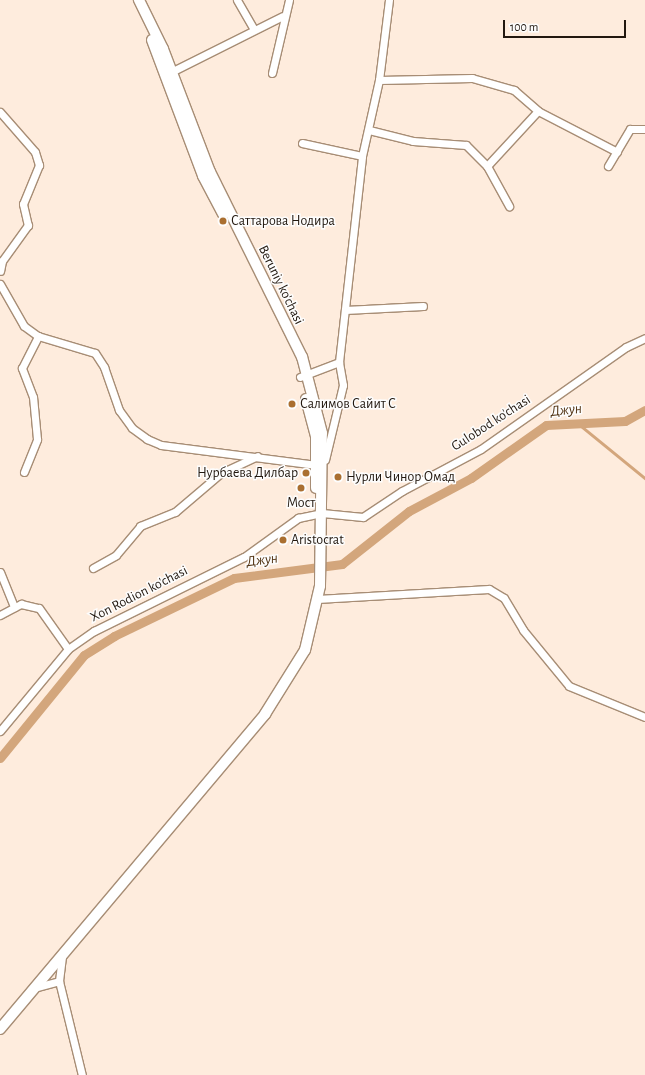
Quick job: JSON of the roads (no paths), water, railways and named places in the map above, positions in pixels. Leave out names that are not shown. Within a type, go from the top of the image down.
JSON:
[{"type":"main road","name":"Beruniy ko'chasi","points":[[133,0],[169,73]]},
{"type":"main road","name":"Beruniy ko'chasi","points":[[139,0],[169,73],[203,176],[256,271],[303,376],[322,433],[317,599]]},
{"type":"main road","points":[[0,1029],[265,714],[305,650],[317,599]]},
{"type":"street","points":[[237,0],[254,29]]},
{"type":"street","points":[[272,73],[283,16],[289,0]]},
{"type":"street","points":[[0,284],[24,326],[38,336],[95,353],[104,367],[119,410],[132,428],[147,439],[161,445],[320,465],[343,385],[339,362],[362,156],[379,80],[389,0]]},
{"type":"street","points":[[169,73],[254,29],[283,16]]},
{"type":"street","points":[[379,80],[472,78],[514,90],[538,111],[617,152]]},
{"type":"street","points":[[487,166],[538,111]]},
{"type":"street","points":[[0,112],[35,152],[39,165],[23,204],[28,226],[2,261],[0,272]]},
{"type":"street","points":[[608,166],[630,129],[645,129]]},
{"type":"street","points":[[369,130],[412,141],[466,145],[487,166],[509,206]]},
{"type":"street","points":[[302,143],[362,156]]},
{"type":"street","points":[[345,310],[423,306]]},
{"type":"street","points":[[24,472],[37,439],[33,397],[22,368],[38,336]]},
{"type":"street","name":"Gulobod ko'chasi","points":[[319,514],[362,517],[402,491],[481,448],[626,347],[645,338]]},
{"type":"street","points":[[303,376],[339,362]]},
{"type":"street","points":[[93,568],[116,555],[140,526],[175,512],[220,473],[257,456]]},
{"type":"street","name":"Xon Rodion ko'chasi","points":[[0,730],[68,649],[125,615],[244,557],[298,518],[319,514]]},
{"type":"street","points":[[0,572],[14,607]]},
{"type":"street","points":[[317,599],[490,589],[504,598],[523,630],[569,686],[645,717]]},
{"type":"street","points":[[0,615],[21,604],[39,608],[68,649]]},
{"type":"street","points":[[64,952],[58,982],[82,1075]]},
{"type":"street","points":[[33,989],[58,982]]},
{"type":"waterway","name":"Джун","points":[[0,758],[84,655],[114,636],[234,578],[342,564],[409,511],[471,478],[546,425],[625,421],[645,410]]},
{"type":"waterway","points":[[575,421],[645,478]]},
{"type":"place","name":"Саттарова Нодира","points":[[223,221]]},
{"type":"place","name":"Салимов Сайит С","points":[[292,404]]},
{"type":"place","name":"Нурбаева Дилбар","points":[[306,473]]},
{"type":"place","name":"Нурли Чинор Омад","points":[[338,477]]},
{"type":"place","name":"Мост","points":[[301,488]]},
{"type":"place","name":"Aristocrat","points":[[283,540]]}]
